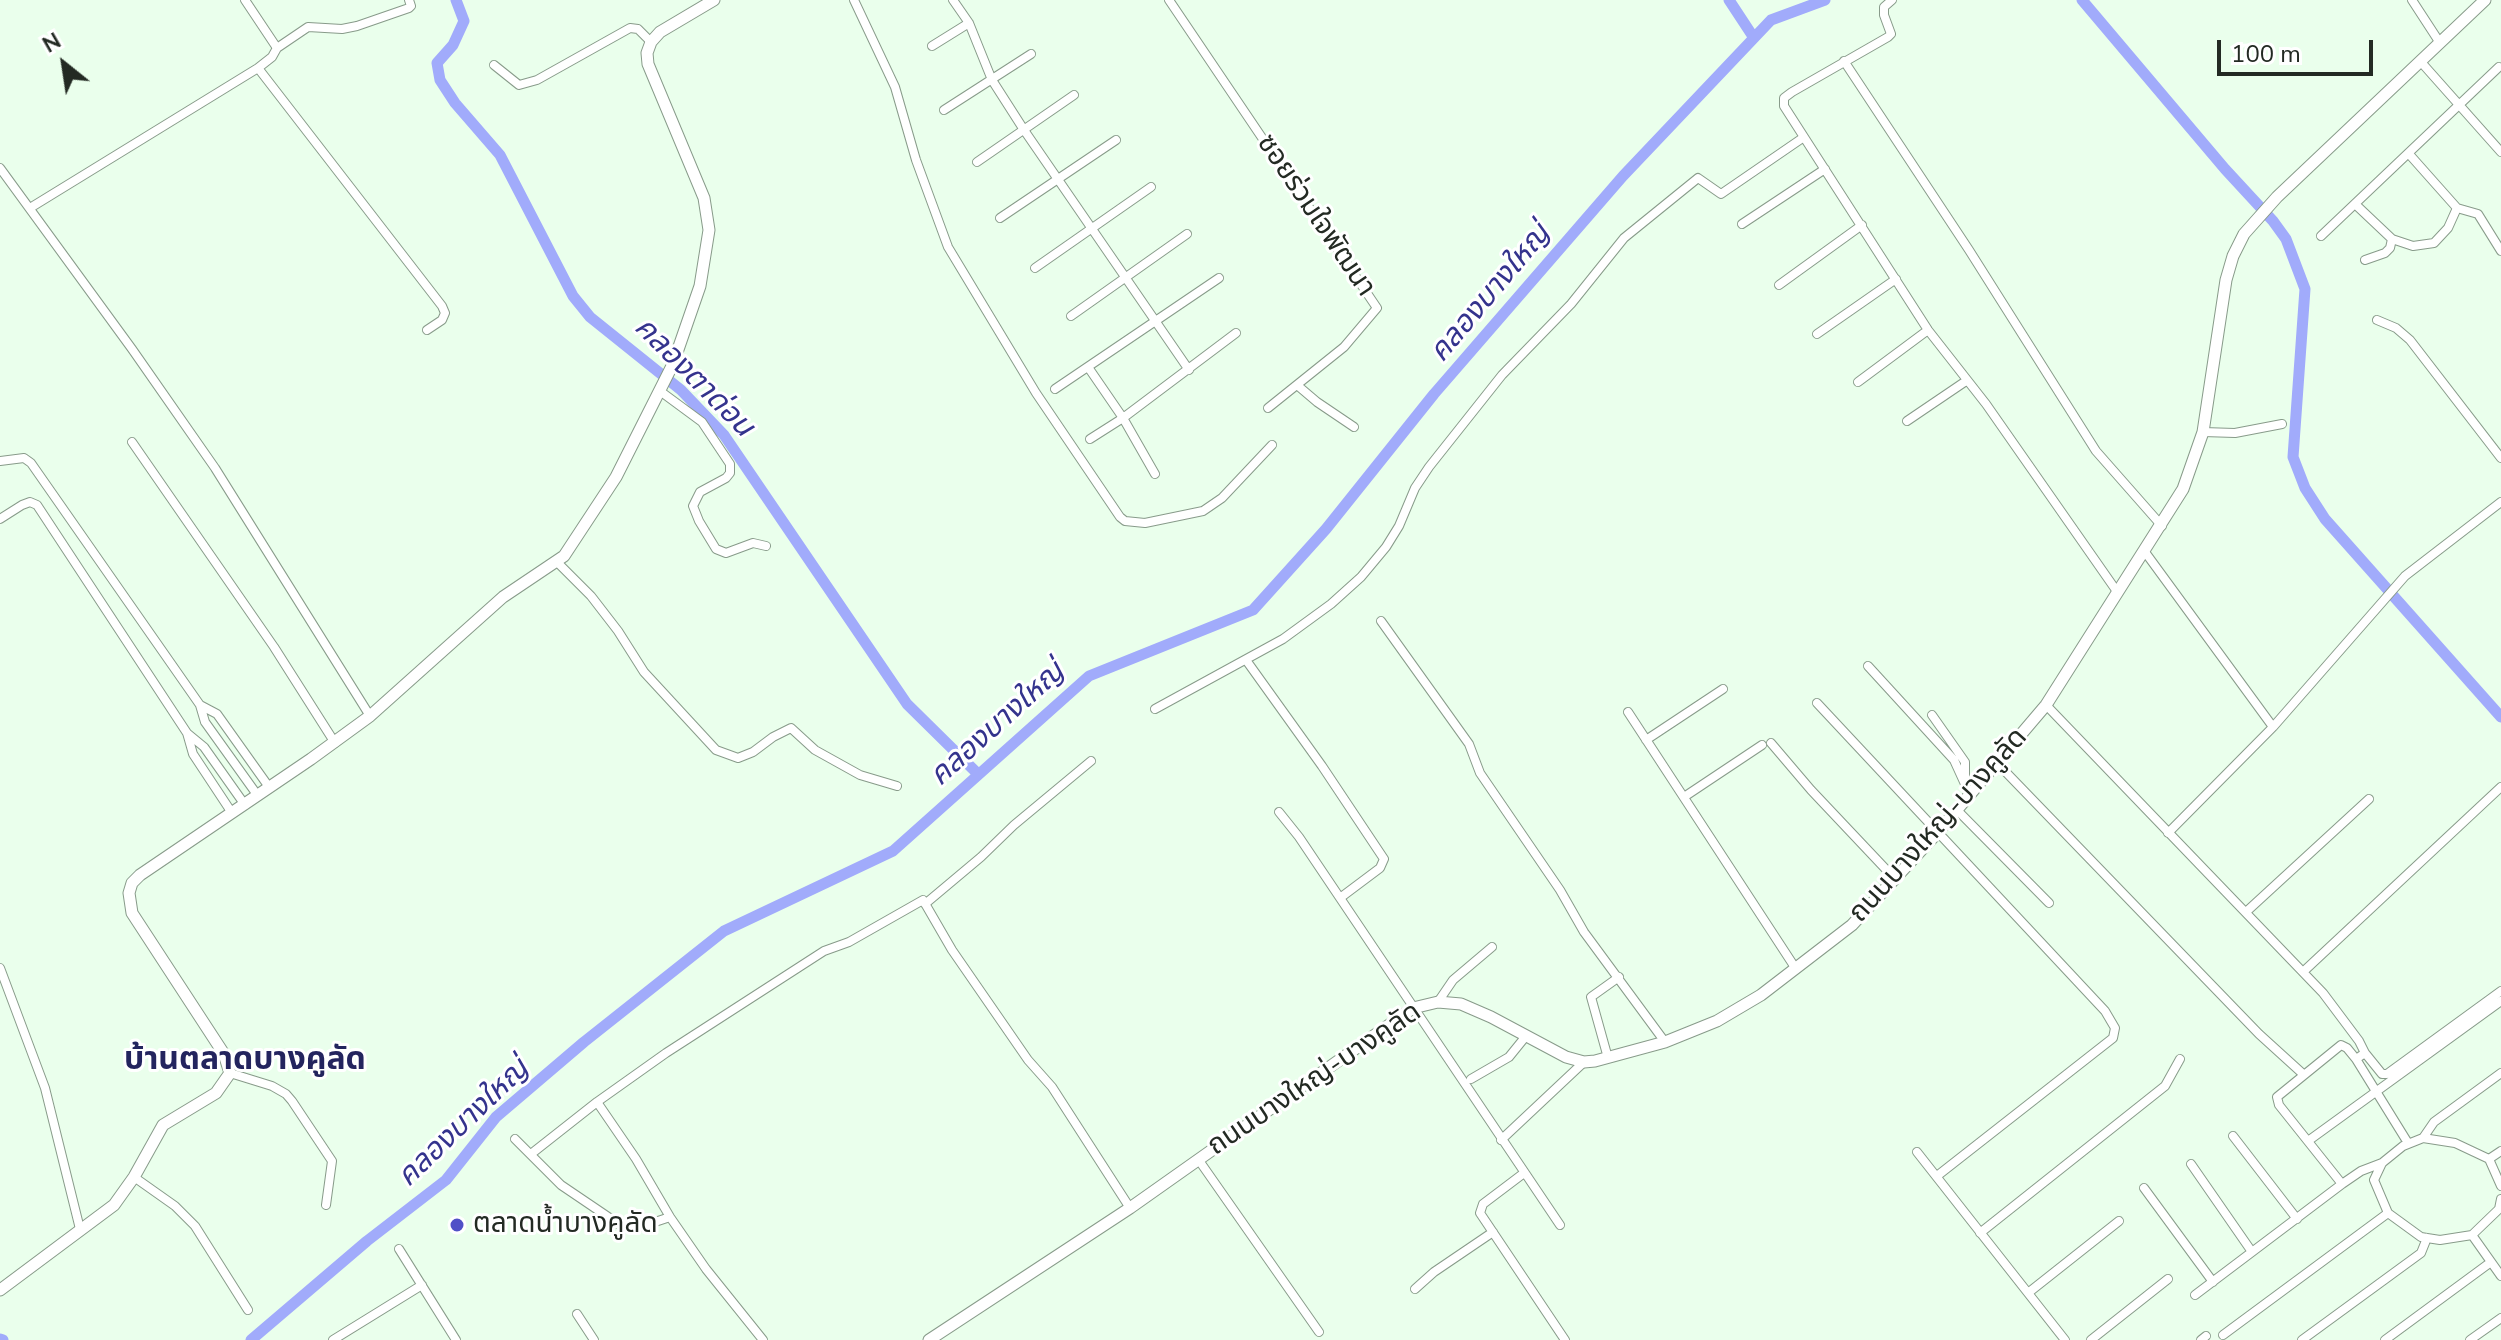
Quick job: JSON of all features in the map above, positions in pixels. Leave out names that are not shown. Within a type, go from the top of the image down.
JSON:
[{"type":"street","points":[[245,0],[277,48]]},
{"type":"street","points":[[30,208],[258,68],[272,57],[277,48],[308,27],[342,29],[357,26],[409,8],[409,0]]},
{"type":"street","points":[[230,1073],[224,1054],[132,913],[129,893],[132,883],[335,743],[370,716],[503,597],[557,562],[572,548],[616,477],[662,388],[700,286],[709,230],[708,213],[699,183],[648,64],[647,53],[660,32],[714,0]]},
{"type":"street","points":[[854,0],[895,87],[916,160],[948,247],[1036,393],[1120,517],[1125,521],[1145,523],[1203,511],[1222,498],[1272,445]]},
{"type":"street","points":[[953,0],[969,23],[992,80],[1057,180],[1189,370]]},
{"type":"street","name":"ซอยร่วมใจพัฒนา","points":[[1169,0],[1377,308],[1344,347],[1268,408]]},
{"type":"street","points":[[1892,0],[1884,7],[1891,34],[1784,98],[1784,106],[1928,330],[1986,404],[2118,593]]},
{"type":"street","points":[[2412,0],[2440,43]]},
{"type":"street","name":"ถนนบางใหญ่-บางคูลัด","points":[[929,1340],[1130,1208],[1413,1008],[1438,1002],[1473,1008],[1566,1057],[1584,1062],[1608,1058],[1665,1042],[1737,1010],[1852,925],[1896,880],[2046,705],[2183,489],[2203,432],[2226,280],[2238,243],[2277,197],[2485,0]]},
{"type":"street","points":[[932,46],[969,23]]},
{"type":"street","points":[[494,65],[513,83],[526,84],[630,28],[638,29],[651,42]]},
{"type":"street","points":[[944,110],[1031,54]]},
{"type":"street","points":[[1844,61],[1969,250],[2096,451],[2162,526]]},
{"type":"street","points":[[2421,62],[2501,152]]},
{"type":"street","points":[[2321,236],[2499,67]]},
{"type":"street","points":[[258,68],[442,306],[445,313],[442,320],[427,330]]},
{"type":"street","points":[[977,162],[1074,95]]},
{"type":"street","points":[[1155,709],[1295,630],[1361,577],[1399,526],[1415,488],[1429,467],[1502,375],[1571,304],[1624,238],[1698,178],[1721,194],[1804,137]]},
{"type":"street","points":[[1000,218],[1116,140]]},
{"type":"street","points":[[2409,154],[2457,208],[2478,214],[2501,251]]},
{"type":"street","points":[[0,168],[215,468],[370,716]]},
{"type":"street","points":[[1742,224],[1825,169]]},
{"type":"street","points":[[1035,268],[1151,187]]},
{"type":"street","points":[[2355,204],[2392,239],[2413,246],[2434,243],[2448,228],[2457,208]]},
{"type":"street","points":[[1779,285],[1862,225]]},
{"type":"street","points":[[1071,316],[1187,234]]},
{"type":"street","points":[[2365,260],[2385,253],[2392,239]]},
{"type":"street","points":[[1055,389],[1219,278]]},
{"type":"street","points":[[1817,334],[1896,279]]},
{"type":"street","points":[[2377,320],[2396,328],[2410,340],[2501,458]]},
{"type":"street","points":[[1858,382],[1928,330]]},
{"type":"street","points":[[1090,439],[1236,333]]},
{"type":"street","points":[[1088,367],[1123,418],[1155,474]]},
{"type":"street","points":[[1907,421],[1966,381]]},
{"type":"street","points":[[1297,385],[1354,427]]},
{"type":"street","points":[[662,388],[702,422],[730,464],[730,473],[726,478],[700,492],[693,506],[716,549],[726,553],[753,543],[766,546]]},
{"type":"street","points":[[2203,432],[2235,433],[2282,424]]},
{"type":"street","points":[[132,442],[274,647],[335,743]]},
{"type":"street","points":[[2,462],[24,458],[31,463],[200,705],[205,722],[258,796]]},
{"type":"street","points":[[0,519],[22,505],[30,502],[37,505],[187,733],[204,747],[245,805]]},
{"type":"street","points":[[2168,833],[2273,727],[2405,576],[2501,502]]},
{"type":"street","points":[[2145,552],[2273,727]]},
{"type":"street","points":[[557,562],[600,608],[644,672],[716,750],[738,758],[791,728],[815,750],[860,775],[897,786]]},
{"type":"street","points":[[1381,621],[1469,744],[1480,773],[1560,890],[1584,932],[1665,1042]]},
{"type":"street","points":[[1246,660],[1384,859],[1380,868],[1340,898]]},
{"type":"street","points":[[1868,666],[1954,760],[1970,795]]},
{"type":"street","points":[[1646,740],[1723,689]]},
{"type":"street","points":[[1817,703],[2113,1022],[2115,1034],[1937,1176]]},
{"type":"street","points":[[200,705],[217,714],[269,787]]},
{"type":"street","points":[[2046,705],[2304,971],[2353,1031],[2382,1074],[2387,1074],[2501,991]]},
{"type":"street","points":[[1628,712],[1796,969]]},
{"type":"street","points":[[1932,715],[1965,762],[1965,779]]},
{"type":"street","points":[[187,733],[193,754],[232,813]]},
{"type":"street","points":[[1684,797],[1766,744],[1896,880]]},
{"type":"street","points":[[925,904],[1091,761]]},
{"type":"street","points":[[1998,764],[2259,1034],[2303,1074]]},
{"type":"street","points":[[2304,971],[2501,787]]},
{"type":"street","points":[[2246,912],[2369,799]]},
{"type":"street","points":[[1957,810],[2049,903]]},
{"type":"street","points":[[1279,812],[1287,819],[1560,1225]]},
{"type":"street","points":[[531,1154],[597,1102],[824,951],[849,942],[920,900],[1028,1060],[1052,1087],[1130,1208]]},
{"type":"street","points":[[1438,1002],[1453,980],[1492,947]]},
{"type":"street","points":[[0,968],[45,1088],[80,1229]]},
{"type":"street","points":[[1608,1058],[1591,997],[1619,977]]},
{"type":"street","points":[[2308,1141],[2501,1001]]},
{"type":"street","points":[[1471,1079],[1509,1057],[1526,1036]]},
{"type":"street","points":[[2342,1184],[2277,1100],[2279,1094],[2341,1045],[2356,1059],[2408,1143]]},
{"type":"street","points":[[2356,1059],[2365,1053]]},
{"type":"street","points":[[1980,1233],[2165,1086],[2180,1059]]},
{"type":"street","points":[[1501,1140],[1584,1062]]},
{"type":"street","points":[[0,1290],[114,1205],[134,1177],[163,1125],[216,1093],[230,1073]]},
{"type":"street","points":[[230,1073],[272,1086],[292,1101],[332,1161],[326,1205]]},
{"type":"street","points":[[2423,1138],[2434,1122],[2501,1073]]},
{"type":"street","points":[[597,1102],[706,1269],[763,1340]]},
{"type":"street","points":[[2233,1136],[2297,1219]]},
{"type":"street","points":[[2195,1295],[2342,1184],[2361,1171],[2382,1163],[2408,1143],[2423,1138],[2455,1143],[2489,1159],[2501,1186]]},
{"type":"street","points":[[515,1139],[561,1185],[623,1227],[640,1227],[670,1217]]},
{"type":"street","points":[[2489,1159],[2501,1151]]},
{"type":"street","points":[[1917,1152],[2065,1340]]},
{"type":"street","points":[[1198,1159],[1319,1332]]},
{"type":"street","points":[[2382,1163],[2375,1175],[2374,1186],[2388,1213],[2421,1237],[2440,1240],[2472,1235],[2500,1206]]},
{"type":"street","points":[[2191,1164],[2252,1252]]},
{"type":"street","points":[[1524,1173],[1480,1208],[1565,1340]]},
{"type":"street","points":[[134,1177],[175,1206],[195,1226],[248,1310]]},
{"type":"street","points":[[2144,1188],[2213,1282]]},
{"type":"street","points":[[2223,1335],[2388,1213]]},
{"type":"street","points":[[2028,1293],[2119,1221]]},
{"type":"street","points":[[1415,1289],[1434,1272],[1493,1232]]},
{"type":"street","points":[[2472,1235],[2501,1274]]},
{"type":"street","points":[[2302,1340],[2421,1253],[2427,1238]]},
{"type":"street","points":[[399,1249],[456,1340]]},
{"type":"street","points":[[2385,1340],[2491,1262]]},
{"type":"street","points":[[2091,1340],[2168,1279]]},
{"type":"street","points":[[333,1340],[422,1285]]},
{"type":"street","points":[[577,1314],[594,1340]]},
{"type":"street","points":[[2470,1340],[2501,1318]]},
{"type":"waterway","name":"คลองตาด่อน","points":[[456,0],[464,21],[453,45],[437,63],[440,80],[455,103],[500,155],[573,296],[590,317],[681,390],[724,435],[907,704],[978,774]]},
{"type":"waterway","points":[[1729,0],[1754,38]]},
{"type":"waterway","name":"คลองบางใหญ่","points":[[251,1340],[367,1241],[446,1180],[496,1117],[584,1042],[724,931],[893,851],[1089,676],[1253,610],[1326,529],[1434,394],[1623,176],[1771,20],[1825,0]]},
{"type":"waterway","points":[[2082,0],[2286,239],[2305,289],[2293,457],[2305,488],[2325,519],[2501,717]]},
{"type":"place","name":"ตลาดน้ำบางคูลัด","points":[[457,1225]]},
{"type":"district","name":"บ้านตลาดบางคูลัด","points":[[245,1061]]}]
